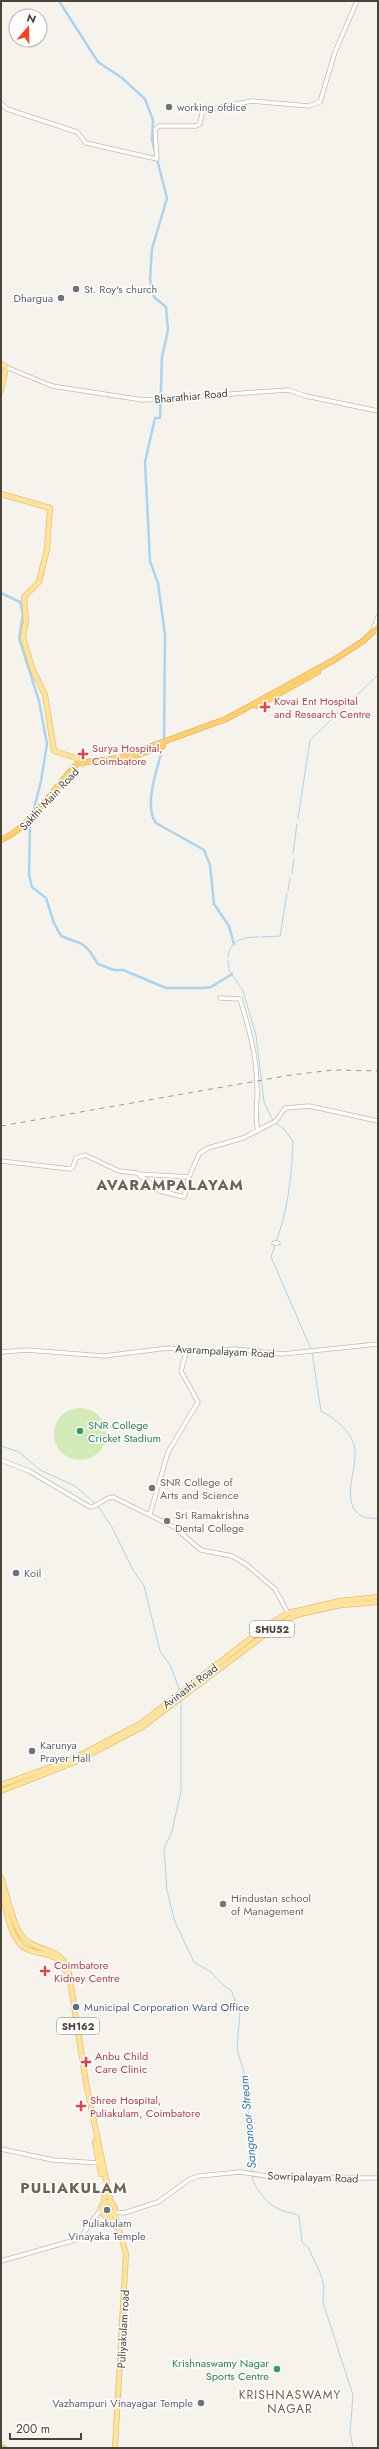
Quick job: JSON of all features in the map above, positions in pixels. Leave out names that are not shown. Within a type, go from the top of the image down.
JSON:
[{"type":"highway","points":[[1,840],[6,838],[30,819],[55,787],[82,762],[114,759],[158,746],[224,723],[298,685],[354,650],[377,630]]},
{"type":"highway","name":"Sakthi Main Road","points":[[1,844],[26,825],[58,786],[82,762]]},
{"type":"main road","name":"Bharathiar Road","points":[[1,364],[6,367]]},
{"type":"main road","points":[[1,391],[6,367]]},
{"type":"main road","points":[[1,494],[50,508],[47,549],[39,582],[24,597],[26,622],[23,638],[32,668],[45,695],[54,750],[82,762]]},
{"type":"main road","name":"Avinashi Road","points":[[2,1788],[75,1762],[133,1731],[178,1698],[184,1690],[268,1625],[288,1613],[340,1601],[378,1597]]},
{"type":"main road","name":"Avinashi Road","points":[[178,1698],[184,1696],[271,1630],[293,1616],[342,1605],[378,1602]]},
{"type":"main road","name":"SH162","points":[[1,1877],[21,1935],[33,1944],[60,1956],[68,1967],[86,2078],[111,2203]]},
{"type":"main road","name":"SH162","points":[[1,1891],[15,1937],[20,1944],[56,1957],[62,1963],[66,1973],[99,2166]]},
{"type":"main road","points":[[99,2166],[105,2189],[104,2203],[101,2210],[109,2216],[114,2215]]},
{"type":"main road","points":[[104,2203],[111,2203]]},
{"type":"main road","name":"Puliyakulam road","points":[[111,2203],[114,2207],[114,2215],[126,2246],[114,2448]]},
{"type":"main road","name":"Puliyakulam road","points":[[109,2216],[116,2227],[124,2253],[114,2448]]},
{"type":"street","points":[[1,103],[7,109],[77,132],[86,143],[151,160],[157,159],[155,130],[159,126],[196,126],[200,124],[202,113],[206,110],[252,100],[310,106],[320,102],[335,52],[357,1]]},
{"type":"street","name":"Bharathiar Road","points":[[6,367],[52,386],[96,391],[143,400],[159,400],[235,392],[288,390],[306,396],[378,411]]},
{"type":"street","points":[[377,630],[374,627],[378,617]]},
{"type":"street","points":[[220,998],[240,999],[249,1025],[257,1077],[255,1116],[258,1131]]},
{"type":"street","points":[[137,1174],[157,1190],[184,1197],[189,1177],[199,1154],[205,1149],[227,1143],[258,1131],[275,1122],[285,1108],[293,1106],[309,1106],[378,1121]]},
{"type":"street","points":[[1,1161],[70,1169],[73,1167],[76,1158],[85,1155],[119,1170],[137,1174],[189,1177]]},
{"type":"street","name":"Avarampalayam Road","points":[[1,1352],[27,1350],[104,1356],[140,1353],[157,1348],[187,1349],[206,1352],[234,1349],[282,1354],[378,1344]]},
{"type":"street","points":[[150,1514],[168,1452],[198,1402],[181,1371],[187,1349]]},
{"type":"street","points":[[1,1460],[29,1471],[90,1507],[95,1506],[106,1498],[113,1497],[174,1527],[201,1550],[232,1556],[247,1565],[275,1589],[288,1613]]},
{"type":"street","points":[[1,2149],[53,2160],[99,2166]]},
{"type":"street","name":"Sowripalayam Road","points":[[114,2215],[158,2202],[194,2177],[248,2173],[280,2178],[378,2178]]},
{"type":"street","points":[[1,2261],[75,2240],[83,2234],[101,2210]]},
{"type":"green space","name":"SNR College Cricket Stadium","points":[[75,1408],[85,1408],[99,1415],[106,1429],[106,1439],[99,1453],[85,1460],[75,1460],[65,1456],[58,1449],[54,1439],[54,1429],[58,1419],[65,1412]]},
{"type":"waterway","points":[[59,1],[98,62],[122,78],[145,99],[153,120],[152,140],[167,198],[152,249],[150,279],[154,297],[166,307],[168,330],[162,357],[160,418],[155,418],[145,462],[150,561],[158,583],[165,635],[164,740]]},
{"type":"waterway","points":[[1,593],[20,602],[23,614],[19,638],[39,701],[47,744],[41,781],[30,825],[29,875],[32,887],[46,898],[54,923],[61,936],[82,944],[89,950],[98,964],[114,970],[123,970],[166,988],[211,987],[232,974]]},
{"type":"waterway","points":[[298,819],[310,740],[378,675]]},
{"type":"waterway","points":[[163,747],[151,796],[152,816],[156,823],[204,850],[210,865],[214,904],[229,926],[234,944]]},
{"type":"waterway","points":[[293,854],[297,824]]},
{"type":"waterway","points":[[292,874],[294,858]]},
{"type":"waterway","points":[[288,890],[290,878]]},
{"type":"waterway","points":[[261,937],[280,936],[287,893]]},
{"type":"waterway","points":[[228,957],[231,947],[238,941],[258,937]]},
{"type":"waterway","points":[[228,961],[229,970],[243,991],[256,1035],[264,1102],[273,1121]]},
{"type":"waterway","points":[[275,1123],[283,1128],[293,1141],[289,1192],[284,1218],[276,1242]]},
{"type":"waterway","points":[[275,1245],[271,1257],[311,1349]]},
{"type":"waterway","points":[[312,1352],[321,1411],[345,1429],[354,1445],[355,1462],[350,1492],[354,1509],[362,1516],[378,1519]]},
{"type":"waterway","points":[[1,1446],[19,1452],[40,1470],[75,1486],[96,1504]]},
{"type":"waterway","points":[[98,1506],[112,1527],[134,1572],[144,1586],[160,1651],[170,1665],[180,1691]]},
{"type":"waterway","name":"Sanganoor Stream","points":[[181,1700],[181,1791],[172,1831],[164,1849],[167,1891],[175,1922],[194,1962],[211,1972],[224,1986],[231,1990],[240,2012],[237,2049],[246,2080],[253,2181],[268,2202],[276,2208],[299,2216],[302,2242],[308,2247],[321,2275],[324,2286],[323,2303],[353,2395],[350,2432],[353,2448]]},
{"type":"railway","points":[[1,1126],[291,1075],[333,1070],[378,1071]]},
{"type":"place","name":"working ofdice","points":[[169,107]]},
{"type":"place","name":"St. Roy's church","points":[[76,289]]},
{"type":"place","name":"Dhargua","points":[[61,298]]},
{"type":"place","name":"Kovai Ent Hospital and Research Centre","points":[[265,707]]},
{"type":"place","name":"Surya Hospital, Coimbatore","points":[[83,754]]},
{"type":"place","name":"SNR College Cricket Stadium","points":[[80,1431]]},
{"type":"place","name":"SNR College of Arts and Science","points":[[152,1488]]},
{"type":"place","name":"Sri Ramakrishna Dental College","points":[[167,1521]]},
{"type":"place","name":"Koil","points":[[16,1573]]},
{"type":"place","name":"Karunya Prayer Hall","points":[[32,1751]]},
{"type":"place","name":"Hindustan school of Management","points":[[223,1904]]},
{"type":"place","name":"Coimbatore Kidney Centre","points":[[45,1971]]},
{"type":"place","name":"Municipal Corporation Ward Office","points":[[76,2007]]},
{"type":"place","name":"Anbu Child Care Clinic","points":[[86,2062]]},
{"type":"place","name":"Shree Hospital, Puliakulam, Coimbatore","points":[[81,2106]]},
{"type":"place","name":"Puliakulam Vinayaka Temple","points":[[107,2210]]},
{"type":"place","name":"Krishnaswamy Nagar Sports Centre","points":[[277,2369]]},
{"type":"place","name":"Vazhampuri Vinayagar Temple","points":[[201,2403]]},
{"type":"district","name":"AVARAMPALAYAM","points":[[170,1185]]},
{"type":"district","name":"PULIAKULAM","points":[[74,2188]]},
{"type":"district","name":"KRISHNASWAMY NAGAR","points":[[290,2402]]}]
